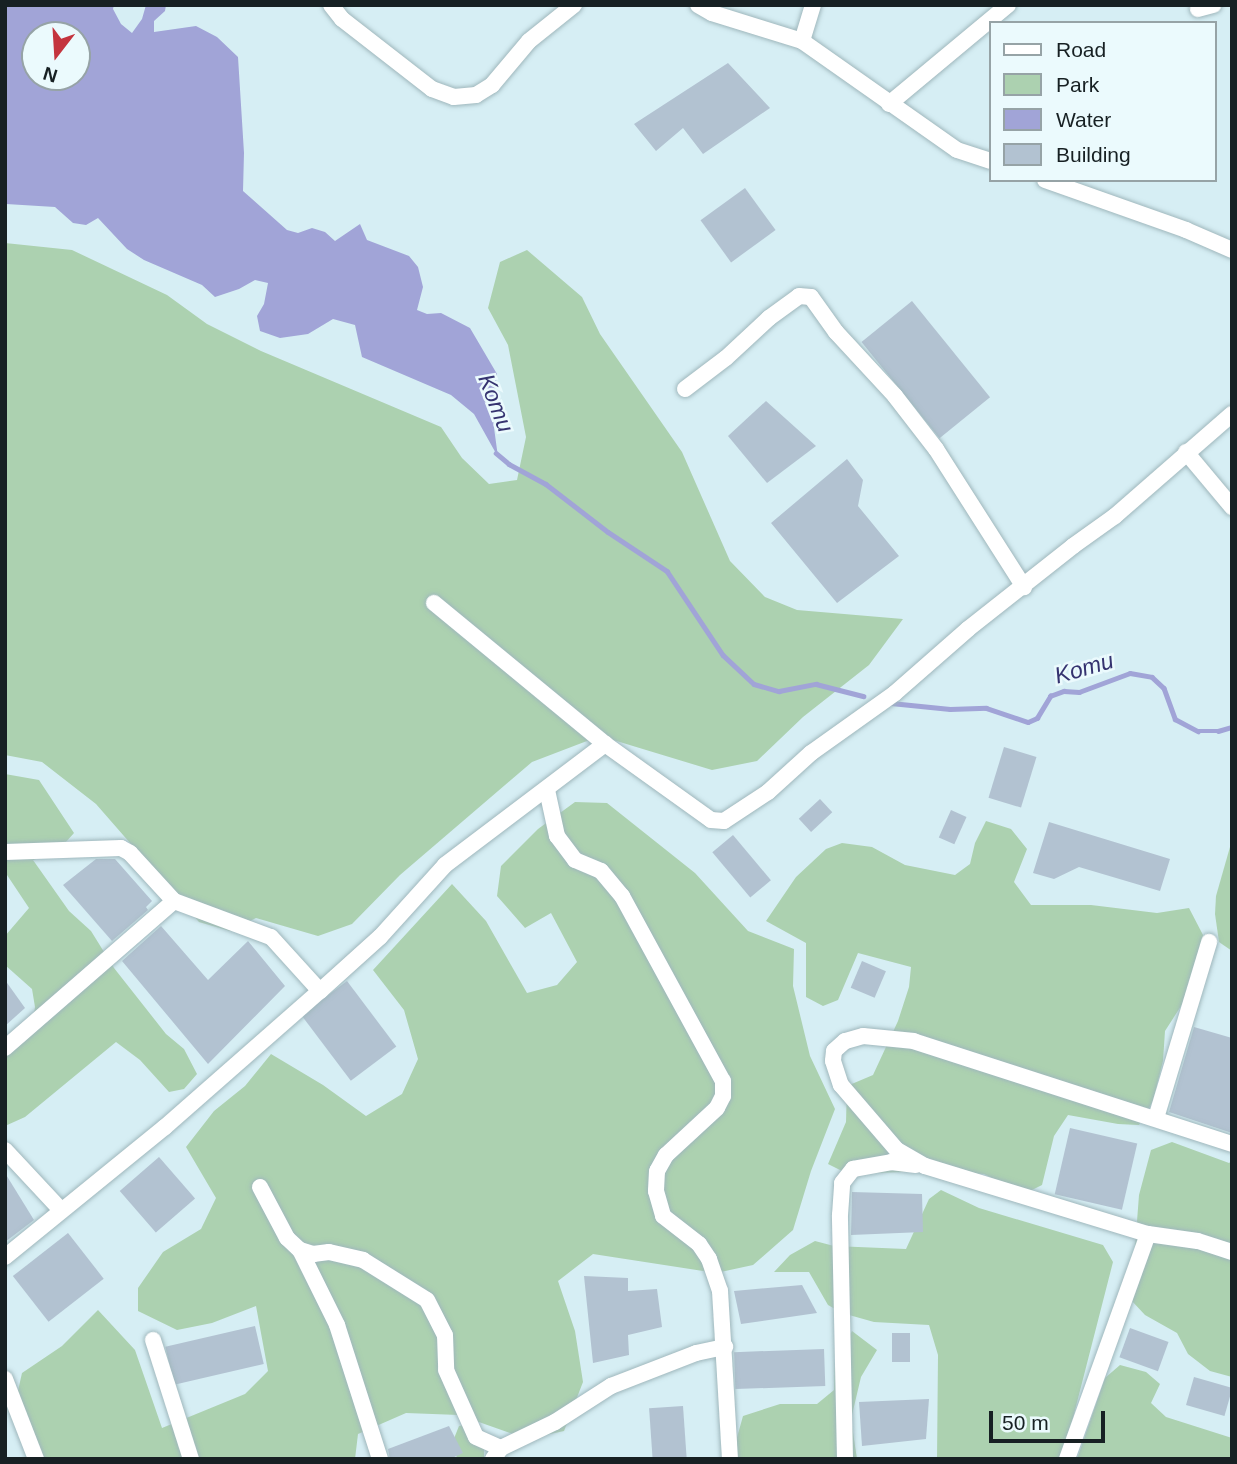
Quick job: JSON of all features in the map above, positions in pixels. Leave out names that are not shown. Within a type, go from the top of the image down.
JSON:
[{"type":"street","points":[[331,5],[342,19],[432,89],[454,97],[476,95],[492,85],[529,41],[574,5]]},
{"type":"street","points":[[698,5],[712,13],[802,41],[957,150],[988,160]]},
{"type":"street","points":[[802,41],[813,5]]},
{"type":"street","points":[[989,21],[1008,5]]},
{"type":"street","points":[[889,104],[988,22]]},
{"type":"street","points":[[1051,182],[1186,230],[1232,250]]},
{"type":"street","points":[[685,389],[799,296],[811,297],[836,332],[895,396],[936,449],[1024,587]]},
{"type":"street","points":[[434,603],[605,744],[711,820],[724,821],[768,792],[811,753],[895,693],[968,629],[1115,516],[1232,414]]},
{"type":"street","points":[[1186,452],[1232,507]]},
{"type":"street","points":[[5,1257],[165,1127],[320,991],[380,937],[445,865],[605,744]]},
{"type":"street","points":[[547,790],[558,836],[575,860],[601,871],[622,896],[723,1081],[723,1096],[717,1108],[657,1171],[656,1191],[663,1216],[699,1244],[709,1259],[720,1291],[730,1459]]},
{"type":"street","points":[[5,852],[121,848],[130,852],[174,901],[271,937],[320,991]]},
{"type":"street","points":[[5,1048],[174,901]]},
{"type":"street","points":[[1156,1118],[1209,942]]},
{"type":"street","points":[[925,1166],[897,1150],[841,1085],[832,1061],[834,1051],[845,1041],[863,1036],[924,1044],[1232,1144]]},
{"type":"street","points":[[5,1150],[61,1210]]},
{"type":"street","points":[[845,1459],[839,1215],[842,1183],[853,1169],[891,1162],[925,1166],[1149,1234],[1198,1241],[1232,1252]]},
{"type":"street","points":[[260,1187],[287,1238],[300,1250],[337,1325],[380,1459]]},
{"type":"street","points":[[1068,1459],[1149,1234]]},
{"type":"street","points":[[300,1250],[313,1254],[329,1252],[363,1260],[427,1300],[445,1335],[446,1370],[477,1437],[497,1454],[611,1387],[696,1353],[724,1346]]},
{"type":"street","points":[[153,1340],[191,1459]]},
{"type":"street","points":[[5,1379],[36,1459]]},
{"type":"green space","points":[[5,243],[72,250],[167,295],[207,324],[261,351],[441,427],[462,458],[489,484],[517,480],[526,437],[508,345],[488,308],[500,262],[527,250],[582,297],[600,334],[682,452],[730,561],[765,597],[797,610],[903,619],[869,665],[803,717],[757,761],[712,770],[600,736],[532,762],[400,875],[352,924],[318,936],[256,918],[230,931],[199,922],[96,804],[42,762],[5,755]]},
{"type":"green space","points":[[5,774],[39,780],[74,833],[57,852],[33,860],[69,911],[91,931],[114,968],[166,1034],[184,1049],[197,1074],[184,1089],[169,1092],[140,1060],[116,1042],[25,1117],[5,1126],[5,1044],[32,1029],[35,1007],[32,989],[5,965],[5,936],[29,908],[5,872]]},
{"type":"green space","points":[[575,802],[607,803],[695,873],[748,931],[794,949],[793,986],[810,1056],[835,1109],[811,1171],[793,1230],[753,1265],[716,1273],[593,1254],[558,1281],[575,1331],[583,1382],[564,1431],[527,1439],[459,1415],[406,1413],[358,1434],[355,1459],[37,1459],[15,1404],[22,1373],[62,1346],[98,1310],[135,1350],[162,1428],[245,1394],[268,1371],[256,1306],[212,1323],[177,1330],[138,1311],[138,1288],[163,1252],[201,1229],[216,1198],[186,1147],[214,1111],[245,1086],[271,1054],[323,1085],[366,1116],[402,1094],[418,1059],[404,1010],[373,970],[452,884],[486,921],[527,993],[557,985],[577,962],[551,913],[525,928],[497,896],[501,866],[538,829]]},
{"type":"green space","points":[[986,821],[1011,829],[1027,849],[1014,882],[1031,905],[1091,905],[1157,913],[1189,908],[1203,935],[1203,955],[1183,1003],[1165,1031],[1163,1061],[1153,1101],[1139,1125],[1068,1115],[1054,1136],[1042,1185],[1024,1194],[984,1174],[929,1171],[848,1174],[828,1164],[846,1122],[847,1086],[873,1075],[898,1021],[909,987],[911,967],[858,953],[838,1000],[823,1006],[806,997],[806,943],[766,921],[796,877],[826,849],[842,843],[872,847],[905,865],[955,875],[970,864],[975,843]]},
{"type":"green space","points":[[1232,840],[1232,951],[1219,942],[1215,914],[1216,896]]},
{"type":"green space","points":[[1172,1142],[1229,1163],[1232,1161],[1232,1377],[1210,1371],[1188,1354],[1177,1333],[1145,1315],[1131,1300],[1139,1195],[1151,1150]]},
{"type":"green space","points":[[941,1190],[979,1208],[1103,1245],[1113,1262],[1073,1418],[1059,1459],[937,1459],[938,1355],[929,1325],[874,1322],[842,1313],[828,1305],[809,1272],[774,1272],[790,1255],[815,1241],[834,1246],[906,1249],[929,1199]]},
{"type":"green space","points":[[852,1331],[877,1350],[861,1377],[851,1419],[857,1459],[731,1459],[743,1416],[780,1404],[817,1404],[834,1390],[835,1360]]},
{"type":"green space","points":[[1120,1365],[1146,1372],[1160,1384],[1151,1403],[1166,1417],[1232,1438],[1232,1459],[1077,1459],[1105,1378]]},
{"type":"green space","points":[[470,1424],[484,1445],[484,1459],[457,1459],[453,1441],[459,1426]]},
{"type":"water","points":[[5,5],[114,5],[113,9],[121,24],[132,33],[142,19],[146,5],[166,5],[165,11],[154,21],[154,32],[196,26],[217,37],[238,57],[244,153],[243,191],[287,230],[298,233],[312,228],[325,232],[335,241],[360,224],[367,240],[409,256],[418,267],[423,287],[417,310],[427,314],[441,313],[470,328],[497,374],[492,413],[498,457],[474,414],[451,395],[362,357],[355,325],[333,319],[308,334],[280,338],[260,331],[257,316],[264,304],[268,283],[255,280],[215,297],[202,285],[144,260],[127,249],[98,218],[86,225],[73,223],[55,207],[6,204]]},
{"type":"building","points":[[728,63],[770,108],[703,154],[683,128],[656,151],[634,124]]},
{"type":"building","points":[[745,188],[776,230],[731,262],[701,220]]},
{"type":"building","points":[[912,301],[990,397],[940,438],[861,342]]},
{"type":"building","points":[[766,401],[816,446],[767,483],[728,436]]},
{"type":"building","points":[[847,459],[863,480],[858,506],[899,556],[837,603],[771,523]]},
{"type":"building","points":[[1004,747],[1037,757],[1021,808],[989,798]]},
{"type":"building","points":[[820,799],[832,812],[811,832],[799,819]]},
{"type":"building","points":[[951,810],[967,817],[954,844],[939,837]]},
{"type":"building","points":[[1049,822],[1170,859],[1160,891],[1079,867],[1054,879],[1033,873]]},
{"type":"building","points":[[733,835],[771,880],[750,898],[712,852]]},
{"type":"building","points":[[96,859],[115,859],[152,901],[146,907],[148,910],[112,941],[63,885]]},
{"type":"building","points":[[161,926],[208,980],[248,941],[285,986],[208,1064],[122,961]]},
{"type":"building","points":[[862,961],[886,971],[875,998],[851,988]]},
{"type":"building","points":[[5,980],[25,1008],[5,1026]]},
{"type":"building","points":[[347,981],[396,1046],[351,1081],[301,1015]]},
{"type":"building","points":[[1194,1027],[1232,1038],[1232,1133],[1169,1112]]},
{"type":"building","points":[[1070,1128],[1137,1144],[1122,1210],[1055,1194]]},
{"type":"building","points":[[159,1157],[195,1199],[156,1233],[120,1191]]},
{"type":"building","points":[[5,1173],[34,1220],[5,1242]]},
{"type":"building","points":[[852,1192],[922,1194],[923,1232],[851,1235]]},
{"type":"building","points":[[68,1233],[104,1279],[49,1322],[13,1276]]},
{"type":"building","points":[[584,1276],[628,1278],[628,1291],[657,1289],[662,1327],[628,1335],[629,1355],[593,1363]]},
{"type":"building","points":[[802,1285],[817,1313],[741,1324],[734,1291]]},
{"type":"building","points":[[255,1326],[264,1364],[174,1385],[165,1347]]},
{"type":"building","points":[[1130,1328],[1169,1342],[1158,1371],[1119,1357]]},
{"type":"building","points":[[892,1333],[910,1333],[910,1362],[892,1362]]},
{"type":"building","points":[[824,1349],[825,1386],[735,1389],[734,1352]]},
{"type":"building","points":[[1194,1377],[1232,1388],[1224,1416],[1186,1405]]},
{"type":"building","points":[[929,1399],[926,1439],[862,1446],[859,1402]]},
{"type":"building","points":[[683,1406],[687,1459],[653,1459],[649,1408]]},
{"type":"building","points":[[449,1426],[463,1453],[450,1459],[390,1459],[388,1449]]},
{"type":"waterway","name":"Komu","points":[[496,453],[509,464],[546,484],[608,532],[667,571],[723,655],[754,684],[779,691],[816,684],[863,696]]},
{"type":"waterway","name":"Komu","points":[[891,703],[950,709],[986,708],[1028,722],[1037,718],[1050,696],[1064,691],[1079,692],[1130,673],[1152,677],[1164,688],[1175,719],[1198,731],[1218,731],[1232,727]]}]
